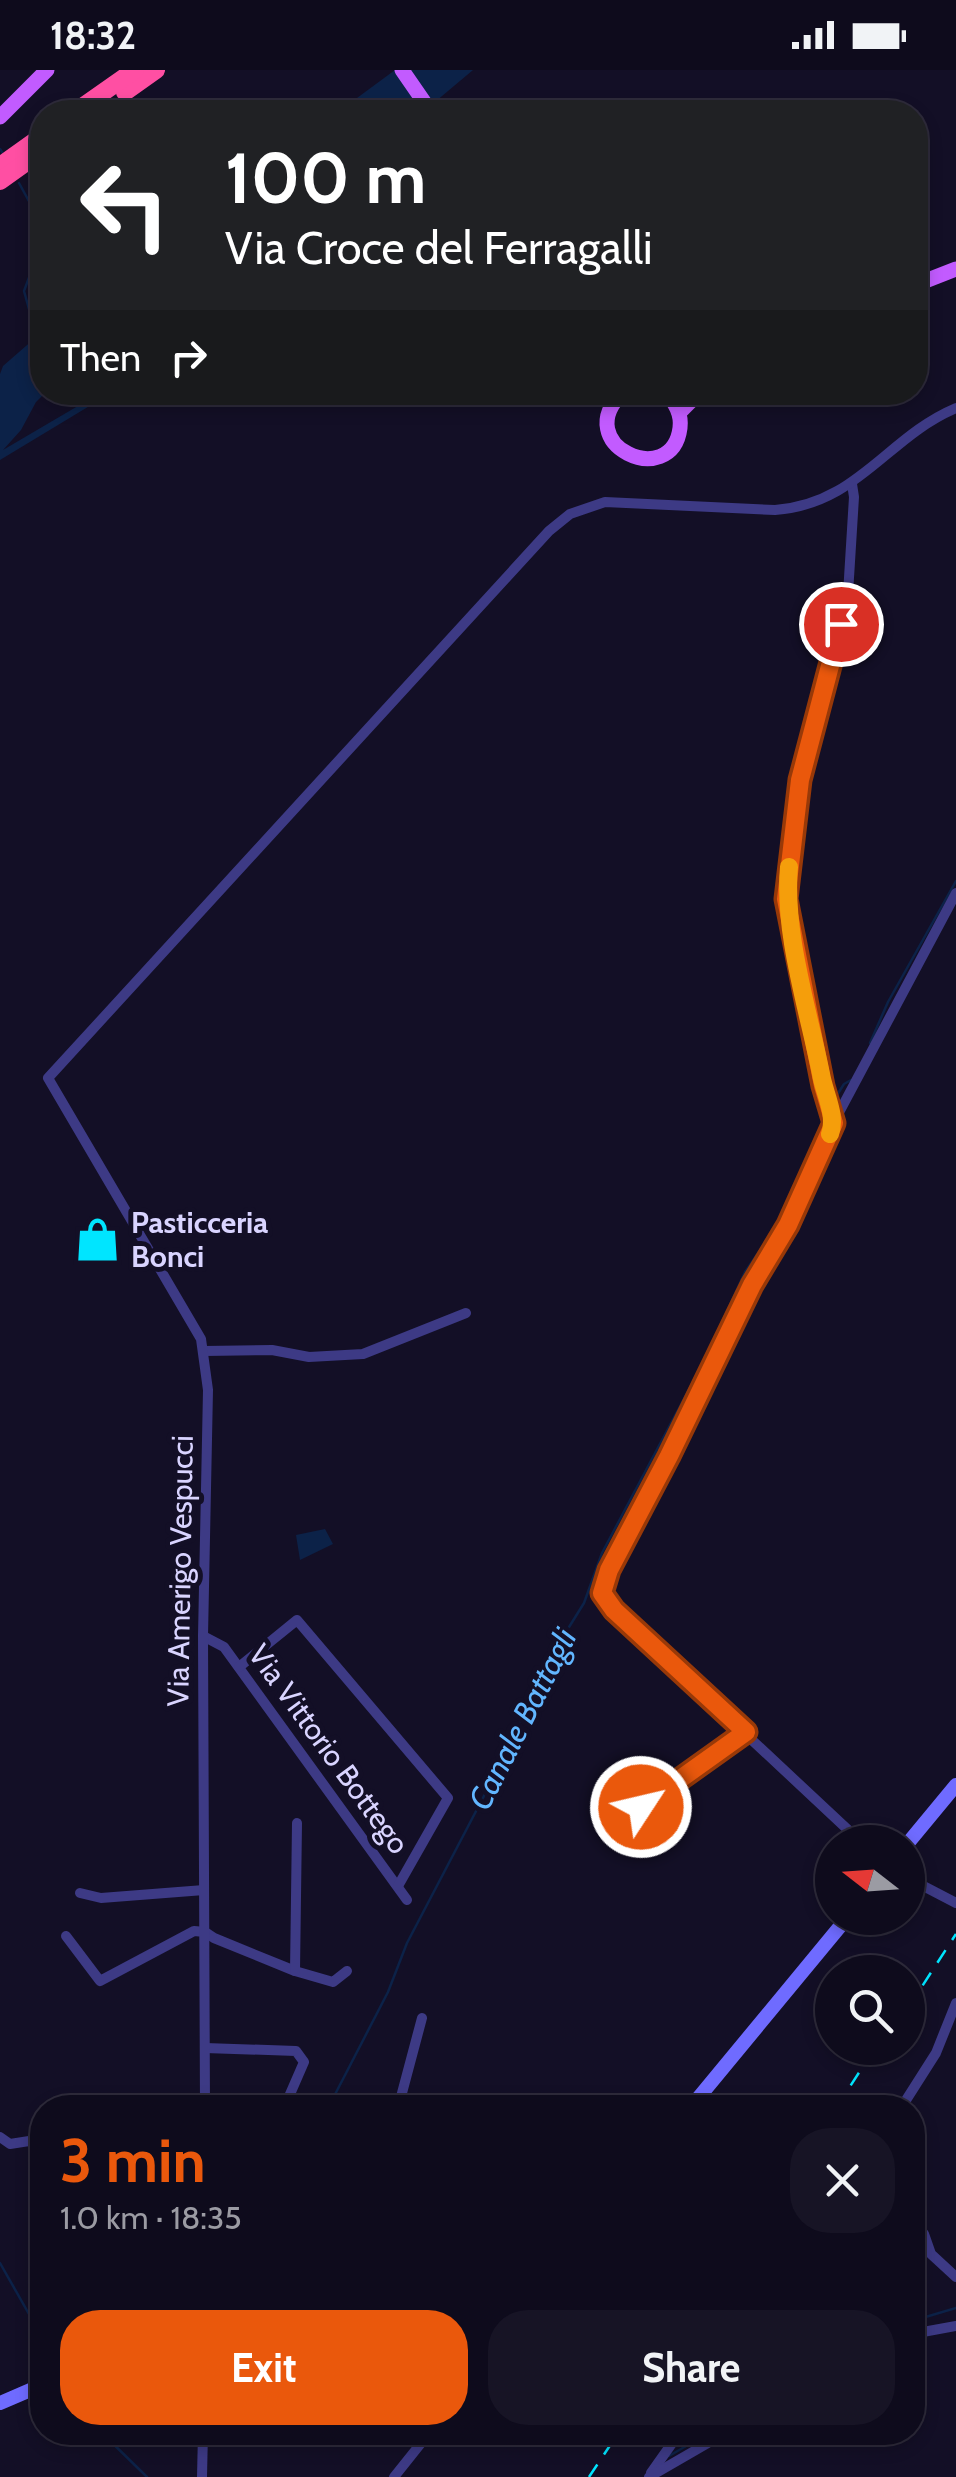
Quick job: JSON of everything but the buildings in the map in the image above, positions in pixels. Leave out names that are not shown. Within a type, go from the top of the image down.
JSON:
[{"type":"highway","points":[[93,100],[135,70]]},
{"type":"highway","points":[[113,100],[156,70]]},
{"type":"highway","points":[[0,166],[30,145]]},
{"type":"highway","points":[[0,182],[30,160]]},
{"type":"main road","points":[[0,117],[48,70]]},
{"type":"main road","points":[[402,70],[423,100]]},
{"type":"main road","points":[[928,280],[956,269]]},
{"type":"main road","points":[[613,405],[610,435],[616,446],[637,458],[661,455],[671,448],[681,425],[674,405]]},
{"type":"street","points":[[834,1123],[823,1086],[786,899],[800,780],[848,594],[852,484],[920,428],[956,408]]},
{"type":"street","name":"Via Amerigo Vespucci","points":[[205,2095],[202,1636],[208,1390],[204,1351],[201,1339],[48,1078],[549,532],[570,514],[605,502],[775,510],[815,504],[852,484]]},
{"type":"street","points":[[843,1825],[614,1610],[602,1593],[609,1570],[752,1285],[788,1225],[834,1123],[956,893]]},
{"type":"street","points":[[204,1351],[272,1350],[309,1357],[362,1354],[466,1313]]},
{"type":"street","points":[[239,1668],[297,1620],[448,1798],[398,1886]]},
{"type":"street","name":"Via Vittorio Bottego","points":[[202,1636],[224,1647],[407,1900]]},
{"type":"street","points":[[641,1807],[746,1732]]},
{"type":"street","points":[[923,1825],[956,1785]]},
{"type":"street","points":[[295,1971],[297,1823]]},
{"type":"street","points":[[925,1887],[956,1904]]},
{"type":"street","points":[[80,1893],[101,1898],[204,1890]]},
{"type":"street","points":[[66,1936],[100,1981],[194,1931],[206,1932],[295,1971],[333,1982],[347,1971]]},
{"type":"street","points":[[703,2093],[834,1935]]},
{"type":"street","points":[[909,2095],[936,2053],[956,2003]]},
{"type":"street","points":[[401,2095],[422,2018]]},
{"type":"street","points":[[205,2048],[296,2051],[304,2062],[290,2095]]},
{"type":"street","points":[[0,2137],[10,2144],[30,2141]]},
{"type":"street","points":[[925,2237],[930,2254],[956,2277]]},
{"type":"street","points":[[925,2332],[956,2326]]},
{"type":"street","points":[[0,2402],[30,2390]]},
{"type":"street","points":[[202,2445],[202,2477]]},
{"type":"street","points":[[394,2477],[420,2445]]},
{"type":"street","points":[[649,2477],[671,2445]]},
{"type":"street","points":[[649,2477],[704,2445]]},
{"type":"water","points":[[395,70],[473,70],[437,100],[354,100]]},
{"type":"water","points":[[30,342],[30,405],[34,405],[21,430],[3,450],[80,405],[91,405],[0,460],[3,366]]},
{"type":"water","points":[[325,1529],[333,1544],[300,1560],[296,1535]]},
{"type":"waterway","points":[[19,183],[30,203]]},
{"type":"waterway","points":[[30,275],[24,291],[30,313]]},
{"type":"waterway","name":"Canale Battagli","points":[[870,1043],[888,1002],[956,881]]},
{"type":"waterway","name":"Canale Battagli","points":[[837,1095],[851,1080]]},
{"type":"waterway","name":"Canale Battagli","points":[[335,2095],[551,1656],[584,1603],[602,1553],[704,1361],[745,1272],[785,1214],[818,1147],[817,1134],[826,1117]]},
{"type":"waterway","points":[[0,2263],[30,2316]]},
{"type":"waterway","points":[[925,2317],[956,2308]]},
{"type":"waterway","points":[[114,2445],[147,2477]]},
{"type":"waterway","points":[[669,2456],[688,2445]]},
{"type":"railway","points":[[925,1982],[956,1934]]},
{"type":"railway","points":[[844,2095],[864,2065]]},
{"type":"railway","points":[[589,2477],[610,2445]]},
{"type":"slow traffic","points":[[789,867],[786,899],[823,1086],[834,1123],[830,1134]]},
{"type":"place","name":"Pasticceria Bonci","points":[[98,1239]]},
{"type":"route","points":[[641,1807],[746,1732],[614,1610],[602,1593],[609,1570],[752,1285],[788,1225],[834,1123],[823,1086],[786,899],[800,780],[841,624]]}]
